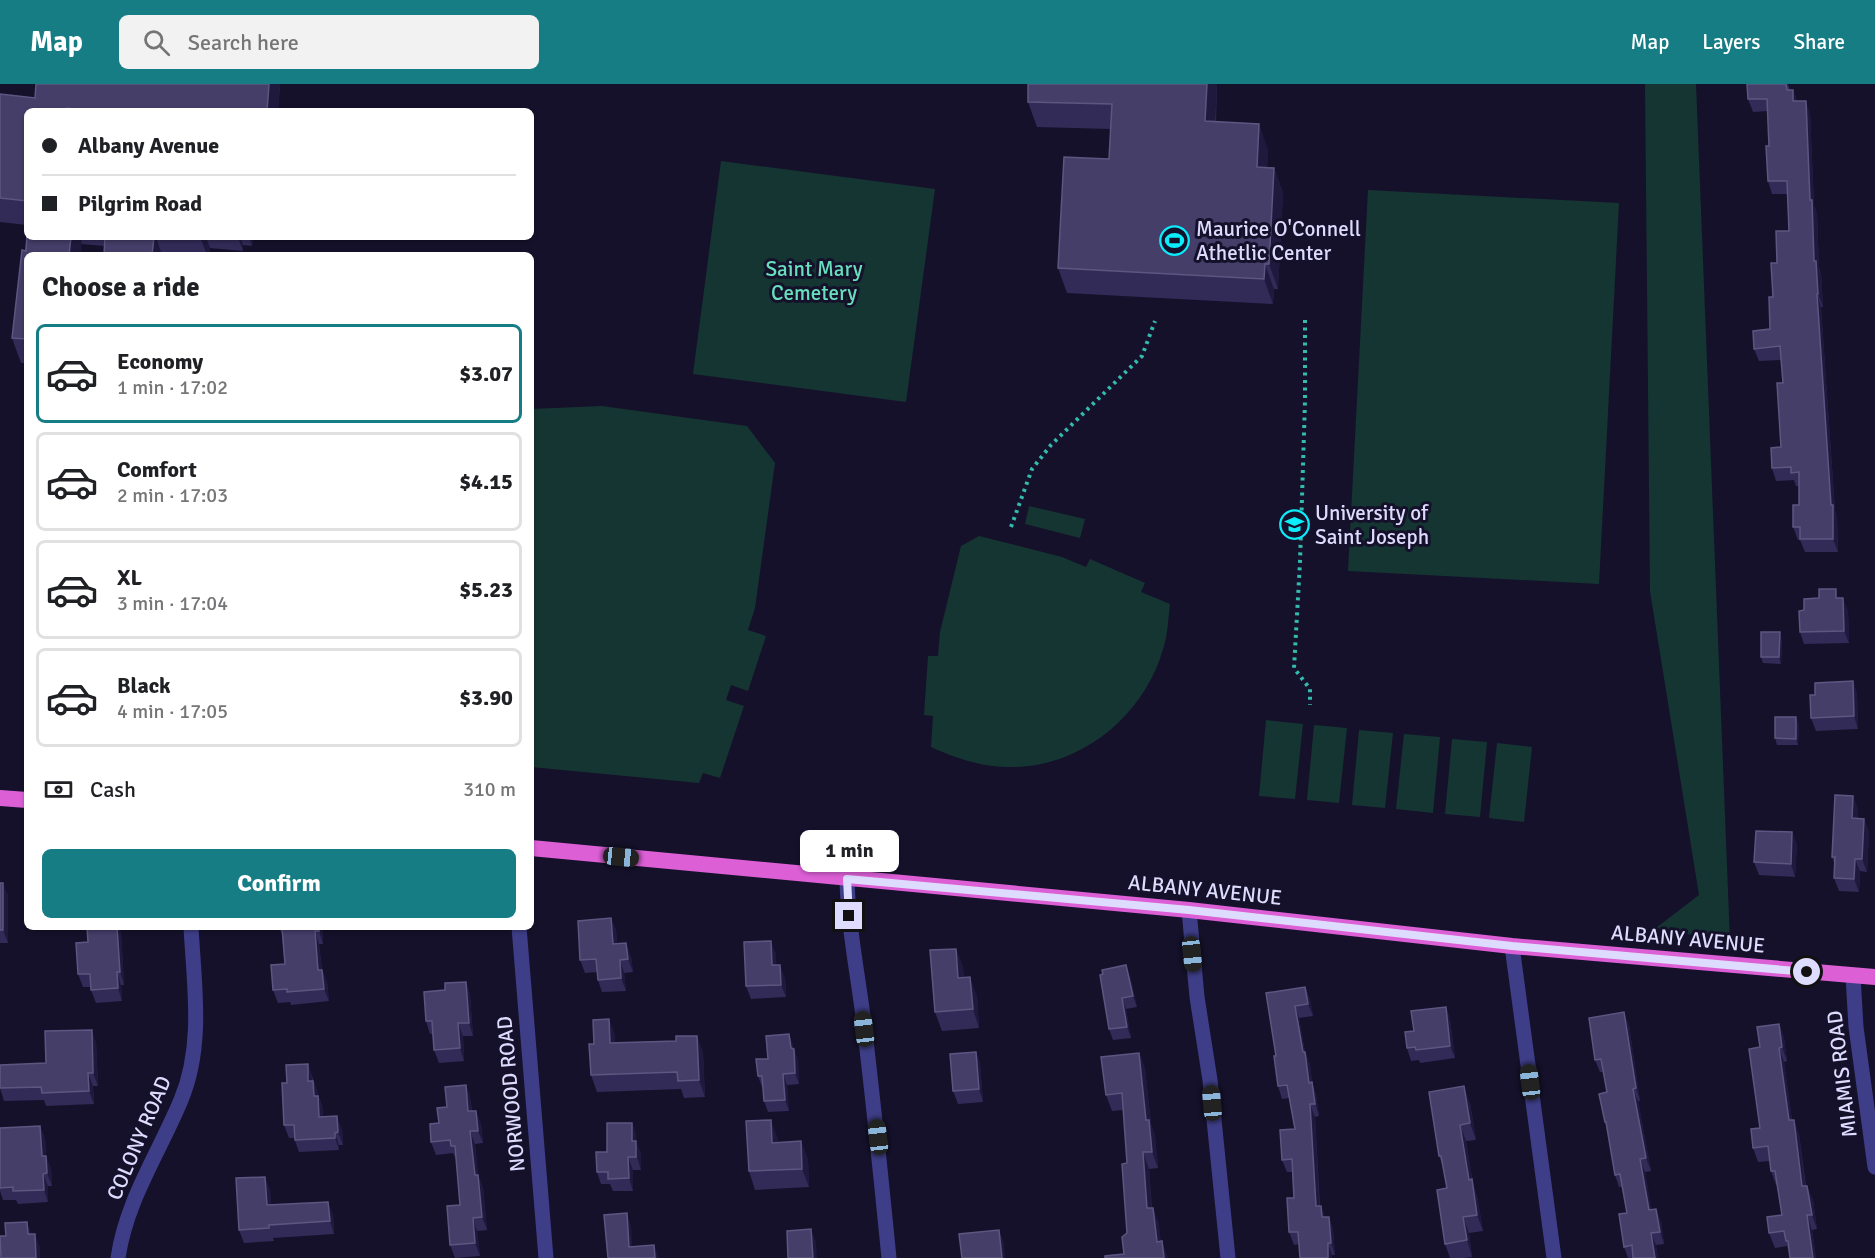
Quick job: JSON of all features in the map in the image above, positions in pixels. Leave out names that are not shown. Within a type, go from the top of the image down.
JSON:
[{"type":"highway","points":[[0,798],[24,800]]},
{"type":"highway","name":"ALBANY AVENUE","points":[[534,848],[1189,910],[1512,946],[1875,977]]},
{"type":"street","points":[[847,879],[852,944],[878,1137],[889,1258]]},
{"type":"street","points":[[1189,910],[1197,997],[1210,1080],[1228,1258]]},
{"type":"street","name":"COLONY ROAD","points":[[118,1258],[135,1195],[181,1099],[190,1071],[195,1043],[196,1012],[191,930]]},
{"type":"street","name":"NORWOOD ROAD","points":[[519,930],[546,1258]]},
{"type":"street","points":[[1512,946],[1554,1258]]},
{"type":"street","name":"MIAMIS ROAD","points":[[1853,976],[1857,1038],[1875,1167]]},
{"type":"path","points":[[1305,320],[1301,539],[1294,668],[1310,689],[1310,705]]},
{"type":"path","points":[[1011,527],[1032,469],[1051,445],[1142,357],[1155,321]]},
{"type":"green space","points":[[1645,84],[1696,84],[1730,942],[1656,928],[1699,895],[1650,591]]},
{"type":"green space","name":"Saint Mary Cemetery","points":[[721,161],[935,189],[906,402],[693,374]]},
{"type":"green space","points":[[1368,190],[1619,203],[1599,584],[1348,571]]},
{"type":"green space","points":[[602,406],[747,426],[775,463],[755,608],[748,630],[766,636],[748,691],[731,685],[726,700],[744,706],[720,778],[703,773],[699,783],[534,767],[534,409]]},
{"type":"green space","points":[[1029,506],[1085,519],[1080,538],[1025,524]]},
{"type":"green space","points":[[979,536],[1062,557],[1086,567],[1090,559],[1145,583],[1141,592],[1170,604],[1163,649],[1154,674],[1141,697],[1104,735],[1082,749],[1033,766],[1006,767],[967,761],[931,747],[933,716],[924,715],[928,656],[938,656],[940,632],[961,546]]},
{"type":"green space","points":[[1266,720],[1303,724],[1295,799],[1259,796]]},
{"type":"green space","points":[[1314,725],[1347,728],[1339,803],[1307,800]]},
{"type":"green space","points":[[1359,730],[1393,733],[1385,808],[1352,805]]},
{"type":"green space","points":[[1404,734],[1440,737],[1433,813],[1396,809]]},
{"type":"green space","points":[[1452,739],[1487,742],[1480,817],[1445,814]]},
{"type":"green space","points":[[1497,743],[1532,747],[1524,822],[1489,818]]},
{"type":"building","points":[[36,84],[269,84],[267,108],[24,108],[24,201],[0,198],[0,94],[35,98]]},
{"type":"building","name":"Maurice O'Connell Athetlic Center","points":[[1028,84],[1207,84],[1205,121],[1259,124],[1257,167],[1274,168],[1269,264],[1265,264],[1264,279],[1058,268],[1064,157],[1109,159],[1112,104],[1028,102]]},
{"type":"building","points":[[1747,84],[1786,84],[1787,90],[1793,90],[1793,101],[1806,101],[1810,200],[1812,200],[1831,505],[1833,505],[1833,539],[1800,539],[1800,527],[1793,527],[1793,505],[1799,505],[1799,472],[1791,473],[1791,467],[1772,468],[1771,448],[1781,447],[1777,383],[1783,383],[1780,346],[1754,349],[1753,331],[1770,329],[1769,297],[1773,297],[1771,263],[1777,263],[1776,231],[1789,231],[1787,181],[1768,181],[1767,99],[1748,99]]},
{"type":"building","points":[[27,240],[71,240],[69,252],[24,252],[24,339],[12,338],[22,250],[26,251]]},
{"type":"building","points":[[105,240],[154,240],[152,252],[104,252]]},
{"type":"building","points":[[1819,589],[1836,589],[1836,598],[1843,598],[1844,631],[1800,632],[1799,611],[1804,610],[1804,599],[1819,598]]},
{"type":"building","points":[[1761,632],[1780,632],[1779,657],[1761,657]]},
{"type":"building","points":[[1853,681],[1854,716],[1811,718],[1810,695],[1815,695],[1815,683]]},
{"type":"building","points":[[1775,717],[1796,717],[1796,739],[1775,738]]},
{"type":"building","points":[[1835,795],[1853,796],[1852,818],[1864,819],[1862,859],[1855,859],[1854,879],[1834,878],[1835,857],[1832,857]]},
{"type":"building","points":[[1756,831],[1792,832],[1791,864],[1754,862]]},
{"type":"building","points":[[0,883],[3,883],[3,930],[0,930]]},
{"type":"building","points":[[611,918],[613,944],[626,943],[628,959],[620,960],[621,978],[598,980],[596,959],[580,960],[578,921]]},
{"type":"building","points":[[87,930],[117,930],[120,972],[117,972],[118,988],[91,990],[90,974],[78,974],[76,943],[88,942]]},
{"type":"building","points":[[282,930],[319,930],[315,931],[318,970],[322,970],[324,989],[287,992],[287,989],[273,990],[271,965],[285,964]]},
{"type":"building","points":[[771,941],[772,965],[780,965],[781,985],[746,986],[744,942]]},
{"type":"building","points":[[956,949],[958,978],[970,977],[973,1009],[935,1012],[930,950]]},
{"type":"building","points":[[1126,965],[1133,996],[1122,998],[1127,1027],[1109,1029],[1100,975],[1103,974],[1102,970]]},
{"type":"building","points":[[466,982],[469,1023],[458,1023],[460,1048],[434,1050],[432,1021],[426,1021],[424,992],[445,990],[445,983]]},
{"type":"building","points":[[1305,987],[1308,1004],[1295,1006],[1315,1104],[1310,1104],[1316,1206],[1321,1206],[1322,1217],[1329,1217],[1331,1243],[1328,1243],[1328,1258],[1300,1258],[1298,1232],[1289,1232],[1287,1198],[1294,1198],[1292,1159],[1282,1160],[1280,1130],[1295,1129],[1287,1085],[1278,1086],[1274,1056],[1276,1056],[1266,993]]},
{"type":"building","points":[[1446,1007],[1450,1046],[1416,1050],[1415,1047],[1407,1048],[1405,1032],[1414,1031],[1411,1011]]},
{"type":"building","points":[[1624,1012],[1636,1088],[1633,1089],[1646,1158],[1640,1159],[1649,1210],[1656,1209],[1660,1232],[1651,1233],[1655,1258],[1633,1258],[1632,1245],[1624,1247],[1619,1214],[1627,1213],[1620,1174],[1615,1175],[1599,1094],[1607,1092],[1601,1059],[1595,1060],[1589,1018]]},
{"type":"building","points":[[609,1019],[610,1043],[676,1041],[676,1036],[697,1036],[699,1080],[678,1081],[677,1072],[591,1075],[589,1044],[594,1044],[593,1020]]},
{"type":"building","points":[[1779,1024],[1782,1047],[1779,1048],[1789,1120],[1794,1120],[1802,1186],[1807,1186],[1812,1215],[1807,1215],[1813,1258],[1790,1258],[1784,1231],[1769,1233],[1767,1217],[1782,1215],[1775,1171],[1771,1171],[1768,1146],[1753,1148],[1751,1129],[1760,1128],[1749,1049],[1760,1047],[1757,1027]]},
{"type":"building","points":[[92,1030],[93,1073],[88,1073],[89,1091],[42,1093],[41,1087],[0,1088],[0,1065],[46,1063],[45,1031]]},
{"type":"building","points":[[789,1034],[791,1048],[794,1049],[795,1073],[783,1074],[785,1100],[764,1101],[762,1076],[758,1076],[756,1059],[768,1059],[766,1036]]},
{"type":"building","points":[[976,1052],[979,1089],[953,1091],[950,1054]]},
{"type":"building","points":[[1139,1053],[1152,1152],[1143,1152],[1147,1208],[1153,1208],[1157,1242],[1162,1241],[1164,1258],[1105,1258],[1105,1256],[1124,1254],[1122,1237],[1127,1233],[1122,1164],[1127,1163],[1122,1093],[1106,1095],[1101,1057]]},
{"type":"building","points":[[308,1064],[308,1081],[313,1081],[314,1096],[318,1096],[319,1117],[337,1116],[338,1132],[335,1133],[335,1138],[295,1140],[294,1125],[284,1125],[282,1083],[287,1083],[286,1065]]},
{"type":"building","points":[[466,1085],[468,1111],[476,1111],[478,1131],[470,1131],[475,1175],[478,1175],[482,1217],[473,1218],[475,1243],[450,1245],[447,1206],[460,1205],[455,1146],[451,1146],[450,1140],[431,1142],[430,1124],[439,1123],[437,1108],[447,1107],[445,1087]]},
{"type":"building","points":[[1464,1086],[1470,1123],[1460,1125],[1477,1215],[1463,1217],[1467,1240],[1445,1244],[1437,1190],[1447,1188],[1441,1156],[1439,1156],[1429,1092]]},
{"type":"building","points":[[771,1120],[772,1143],[801,1141],[802,1169],[749,1171],[746,1121]]},
{"type":"building","points":[[607,1123],[632,1123],[632,1141],[636,1141],[636,1157],[628,1157],[629,1178],[608,1179],[608,1172],[597,1172],[596,1152],[607,1152]]},
{"type":"building","points":[[40,1126],[42,1156],[46,1156],[47,1173],[43,1174],[44,1190],[13,1191],[13,1187],[0,1188],[0,1128]]},
{"type":"building","points":[[265,1177],[267,1205],[328,1202],[330,1221],[269,1225],[269,1228],[239,1230],[236,1178]]},
{"type":"building","points":[[627,1213],[629,1247],[654,1245],[655,1258],[608,1258],[604,1215]]},
{"type":"building","points":[[27,1222],[28,1234],[35,1234],[36,1258],[1,1258],[0,1236],[6,1236],[5,1223]]},
{"type":"building","points":[[811,1229],[813,1258],[788,1258],[787,1231]]},
{"type":"building","points":[[999,1230],[1002,1258],[962,1258],[959,1234]]},
{"type":"place","name":"Maurice O'Connell Athetlic Center","points":[[1175,241]]},
{"type":"place","name":"University of Saint Joseph","points":[[1294,525]]},
{"type":"route","points":[[849,916],[847,879],[1189,910],[1512,946],[1807,972]]}]
